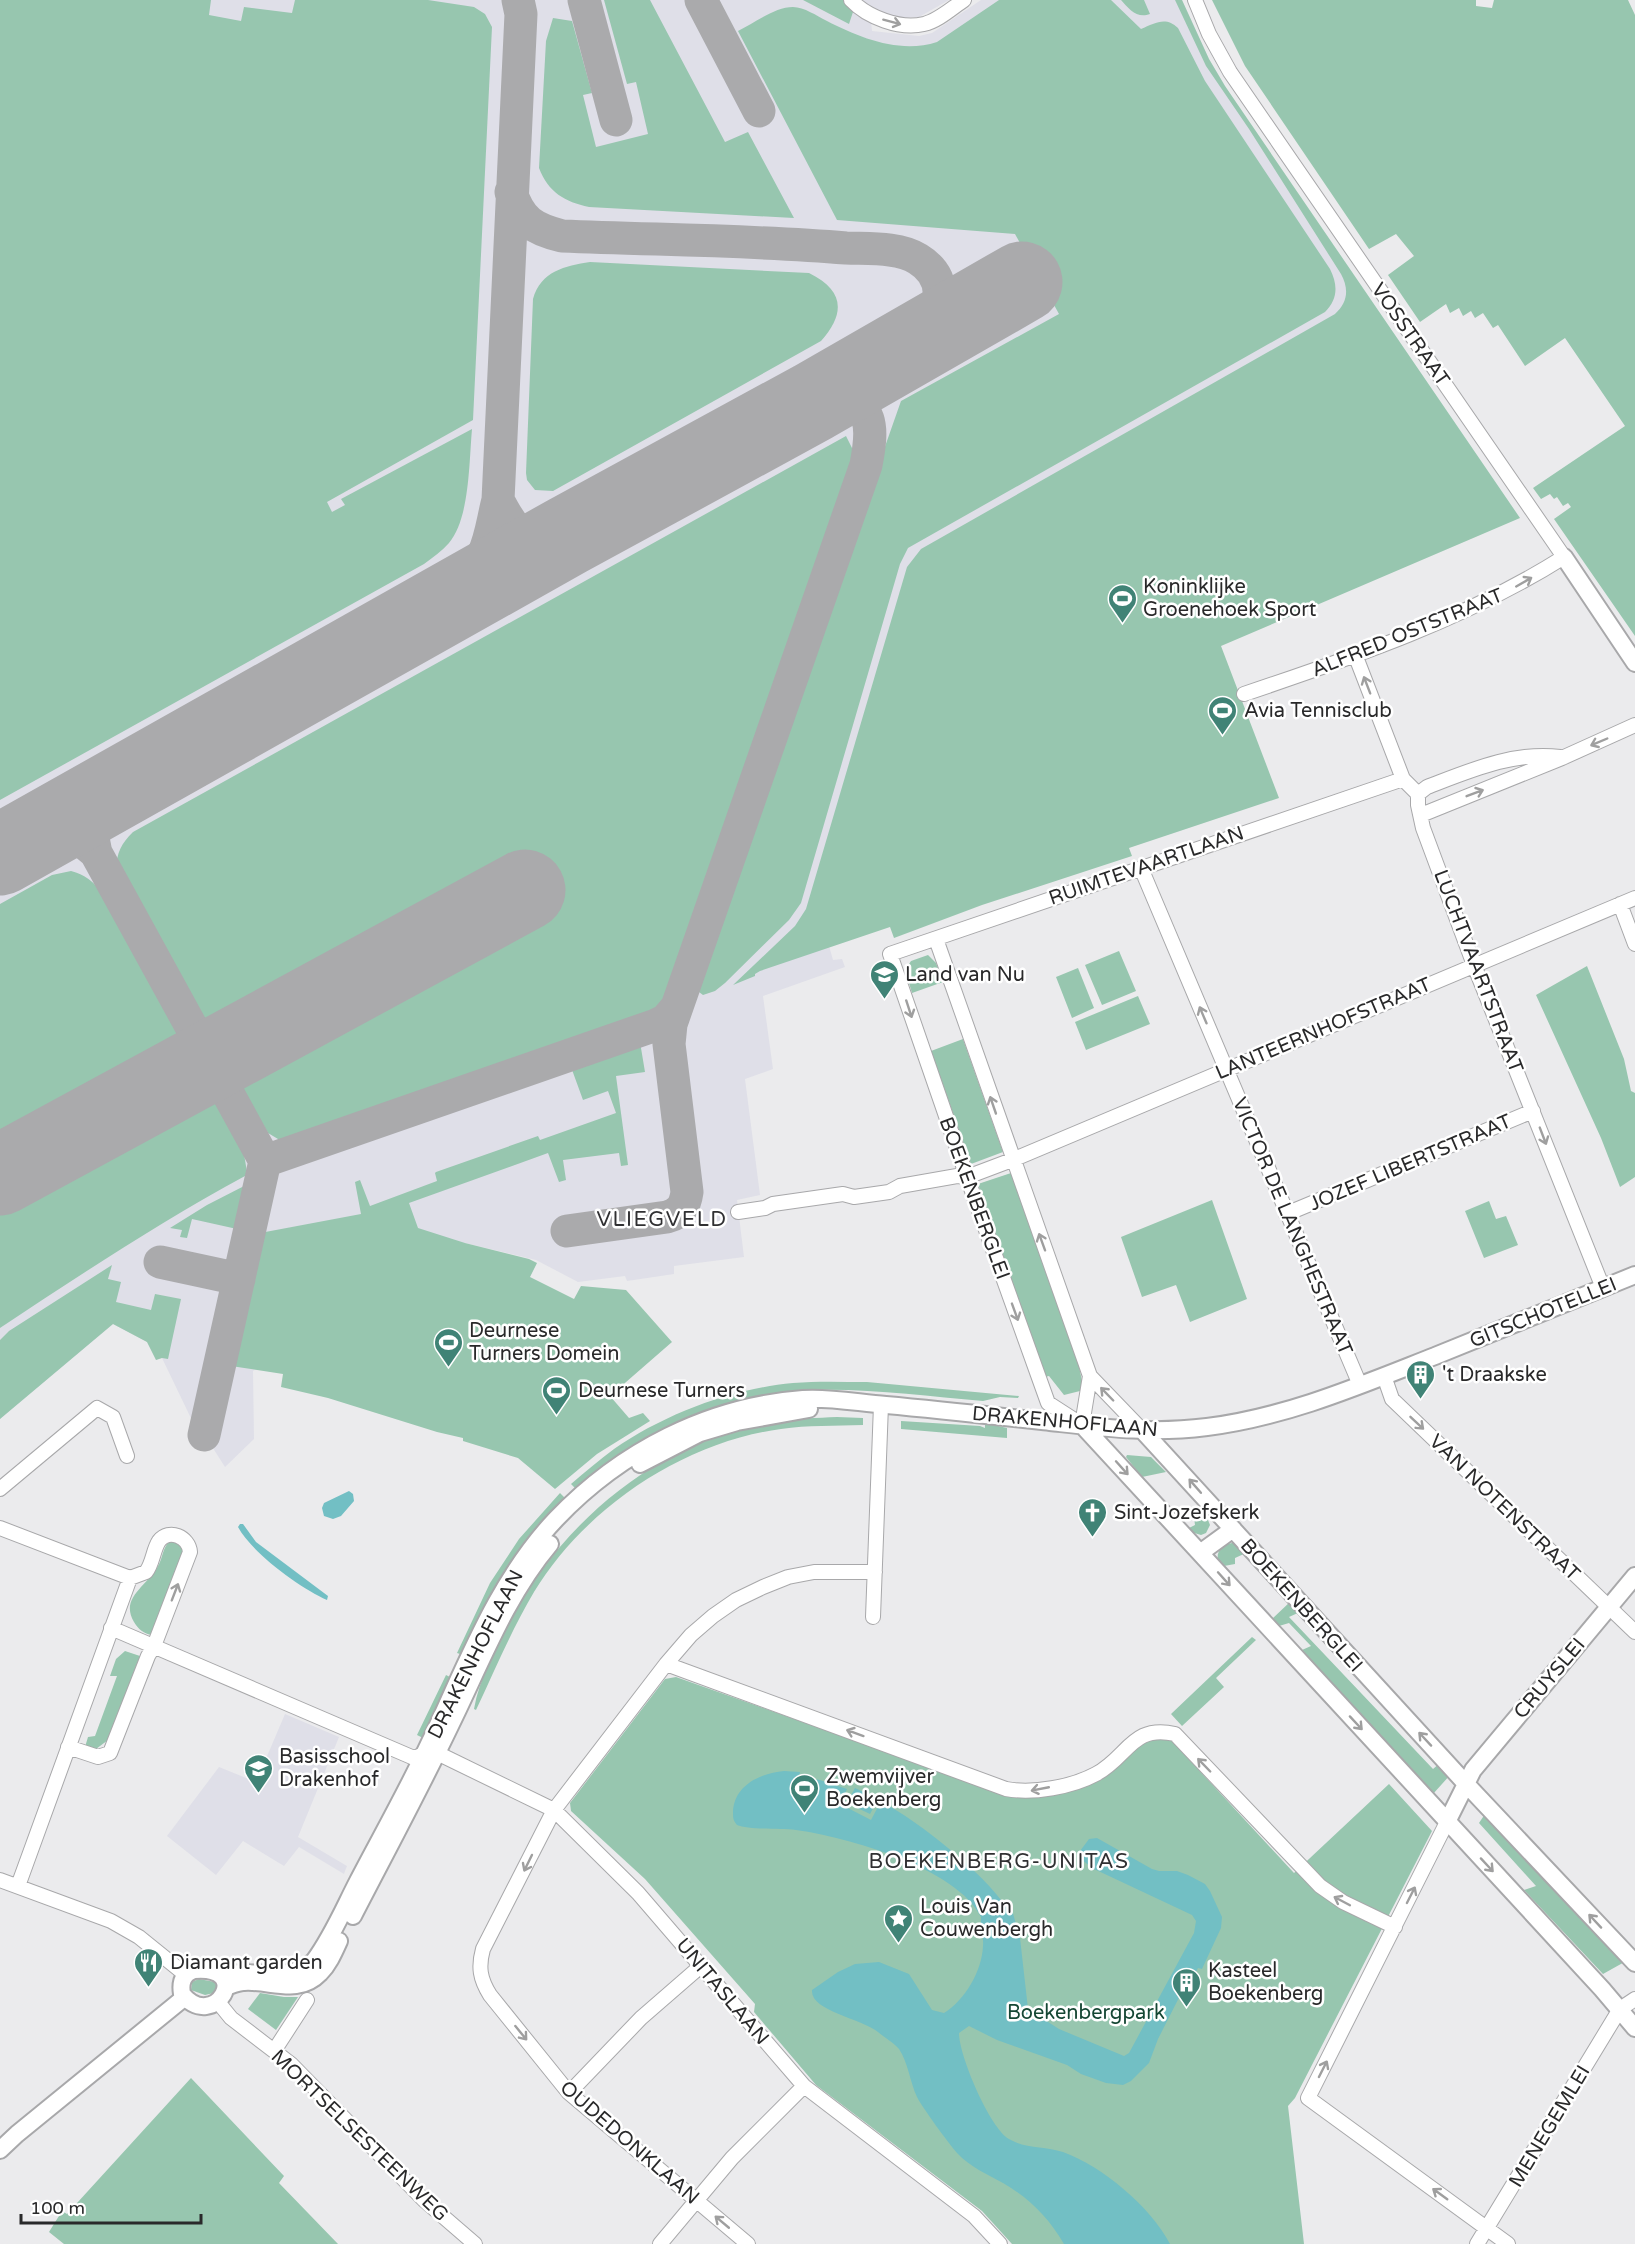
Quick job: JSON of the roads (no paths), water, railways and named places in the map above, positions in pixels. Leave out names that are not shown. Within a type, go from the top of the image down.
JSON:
[{"type":"street","points":[[851,0],[874,17],[914,26],[926,24],[964,0]]},
{"type":"street","name":"VOSSTRAAT","points":[[1195,0],[1209,34],[1230,72],[1635,663]]},
{"type":"street","name":"ALFRED OSTSTRAAT","points":[[1244,694],[1356,657],[1504,593],[1564,557]]},
{"type":"street","points":[[1356,657],[1403,779],[1418,795],[1427,787],[1496,762],[1545,755],[1562,758]]},
{"type":"street","points":[[1421,815],[1562,758],[1635,725]]},
{"type":"street","name":"RUIMTEVAARTLAAN","points":[[890,954],[1403,779]]},
{"type":"street","name":"LUCHTVAARTSTRAAT","points":[[1418,795],[1423,828],[1474,965],[1603,1288]]},
{"type":"street","name":"VICTOR DE LANGHESTRAAT","points":[[1141,868],[1360,1385]]},
{"type":"street","name":"LANTEERNHOFSTRAAT","points":[[738,1212],[765,1208],[772,1204],[843,1194],[854,1197],[889,1192],[900,1186],[957,1176],[967,1177],[1635,898]]},
{"type":"street","points":[[1620,904],[1635,944]]},
{"type":"street","name":"BOEKENBERGLEI","points":[[936,939],[1090,1376],[1635,1963]]},
{"type":"street","name":"BOEKENBERGLEI","points":[[890,954],[1048,1403],[1082,1425],[1635,2028]]},
{"type":"street","name":"JOZEF LIBERTSTRAAT","points":[[1286,1214],[1533,1111]]},
{"type":"street","name":"GITSCHOTELLEI","points":[[1451,1349],[1635,1275]]},
{"type":"street","name":"DRAKENHOFLAAN","points":[[222,1988],[247,1982],[289,1987],[305,1983],[319,1974],[329,1960],[431,1754],[504,1615],[520,1585],[542,1553],[562,1530],[606,1488],[640,1464],[690,1438],[737,1422],[810,1409],[881,1405],[1143,1431],[1205,1427],[1262,1417],[1319,1401],[1451,1349]]},
{"type":"street","name":"BOEKENBERGLEI","points":[[1082,1425],[1090,1376]]},
{"type":"street","name":"VAN NOTENSTRAAT","points":[[1384,1376],[1392,1399],[1635,1632]]},
{"type":"street","points":[[873,1617],[881,1405]]},
{"type":"street","points":[[0,1489],[97,1408],[113,1417],[127,1456]]},
{"type":"street","points":[[0,1528],[130,1578],[146,1572],[157,1544],[166,1535],[171,1534],[183,1538],[190,1546],[190,1552],[154,1646],[110,1753],[98,1757],[68,1747]]},
{"type":"street","points":[[1200,1553],[1233,1529]]},
{"type":"street","name":"OUDEDONKLAAN","points":[[748,2244],[569,2093],[484,1986],[480,1968],[483,1949],[554,1810],[666,1664],[691,1635],[736,1600],[788,1577],[814,1572],[875,1572]]},
{"type":"street","name":"CRUYSLEI","points":[[1465,1782],[1635,1576]]},
{"type":"street","points":[[18,1886],[130,1578]]},
{"type":"street","name":"UNITASLAAN","points":[[111,1628],[414,1758],[431,1754],[554,1810],[638,1893],[804,2086],[974,2217],[1000,2244]]},
{"type":"street","points":[[666,1664],[1006,1789],[1022,1792],[1036,1791],[1096,1774],[1144,1733],[1163,1731],[1175,1734],[1320,1886],[1343,1902],[1395,1927]]},
{"type":"street","points":[[1465,1782],[1395,1927],[1308,2098],[1508,2244]]},
{"type":"street","points":[[0,1880],[111,1921],[139,1937],[186,1974]]},
{"type":"street","points":[[569,2093],[641,2018],[702,1965]]},
{"type":"street","points":[[202,1969],[210,1970],[222,1988],[203,2005],[195,2004],[184,1997],[181,1985],[186,1974],[202,1969]]},
{"type":"street","name":"MORTSELSESTEENWEG","points":[[222,1988],[231,2018],[291,2064],[424,2200],[475,2244]]},
{"type":"street","points":[[0,2150],[184,1997]]},
{"type":"street","points":[[1620,2009],[1635,1999]]},
{"type":"street","points":[[274,2050],[307,2000]]},
{"type":"street","name":"MENEGEMLEI","points":[[1477,2244],[1620,2009]]},
{"type":"street","points":[[660,2244],[732,2158],[804,2086]]},
{"type":"water","points":[[349,1491],[353,1494],[354,1501],[341,1516],[333,1519],[324,1516],[322,1508],[324,1503]]},
{"type":"water","points":[[243,1524],[256,1542],[328,1596],[327,1600],[304,1587],[265,1558],[245,1537],[238,1527]]},
{"type":"water","points":[[784,1771],[800,1772],[799,1777],[820,1780],[847,1789],[840,1804],[871,1820],[881,1801],[914,1822],[949,1849],[982,1879],[1007,1908],[1012,1910],[1020,1938],[1028,2009],[1059,2029],[1124,2056],[1129,2053],[1194,1933],[1196,1921],[1192,1915],[1092,1868],[1080,1858],[1080,1851],[1089,1839],[1097,1838],[1152,1869],[1177,1871],[1205,1884],[1222,1917],[1221,1928],[1202,1969],[1198,1968],[1193,1977],[1190,1976],[1158,2039],[1149,2063],[1131,2081],[1123,2085],[1106,2083],[1081,2074],[1067,2065],[997,2040],[969,2026],[959,2033],[960,2044],[970,2074],[985,2107],[1001,2132],[1015,2142],[1063,2152],[1094,2167],[1138,2202],[1162,2230],[1170,2244],[1064,2244],[1052,2225],[1030,2202],[1013,2189],[973,2166],[957,2153],[917,2097],[905,2060],[897,2047],[870,2027],[828,2009],[814,1997],[812,1990],[838,1972],[855,1964],[879,1962],[909,1974],[932,2010],[944,2013],[959,2001],[976,1975],[983,1946],[981,1917],[968,1899],[949,1884],[899,1858],[818,1834],[737,1825],[733,1812],[738,1794],[750,1782],[766,1774]]},
{"type":"water","points":[[855,1788],[878,1799],[870,1814],[847,1803]]},
{"type":"place","name":"Koninklijke Groenehoek Sport","points":[[1122,624]]},
{"type":"place","name":"Avia Tennisclub","points":[[1223,736]]},
{"type":"place","name":"Land van Nu","points":[[884,1000]]},
{"type":"place","name":"Deurnese Turners Domein","points":[[448,1368]]},
{"type":"place","name":"'t Draakske","points":[[1421,1400]]},
{"type":"place","name":"Deurnese Turners","points":[[557,1416]]},
{"type":"place","name":"Sint-Jozefskerk","points":[[1093,1538]]},
{"type":"place","name":"Basisschool Drakenhof","points":[[258,1794]]},
{"type":"place","name":"Zwemvijver Boekenberg","points":[[805,1814]]},
{"type":"place","name":"Louis Van Couwenbergh","points":[[899,1944]]},
{"type":"place","name":"Diamant garden","points":[[149,1988]]},
{"type":"place","name":"Kasteel Boekenberg","points":[[1187,2008]]},
{"type":"district","name":"VLIEGVELD","points":[[662,1219]]},
{"type":"district","name":"BOEKENBERG-UNITAS","points":[[999,1861]]},
{"type":"park label","name":"Boekenbergpark","points":[[1086,2012]]}]
